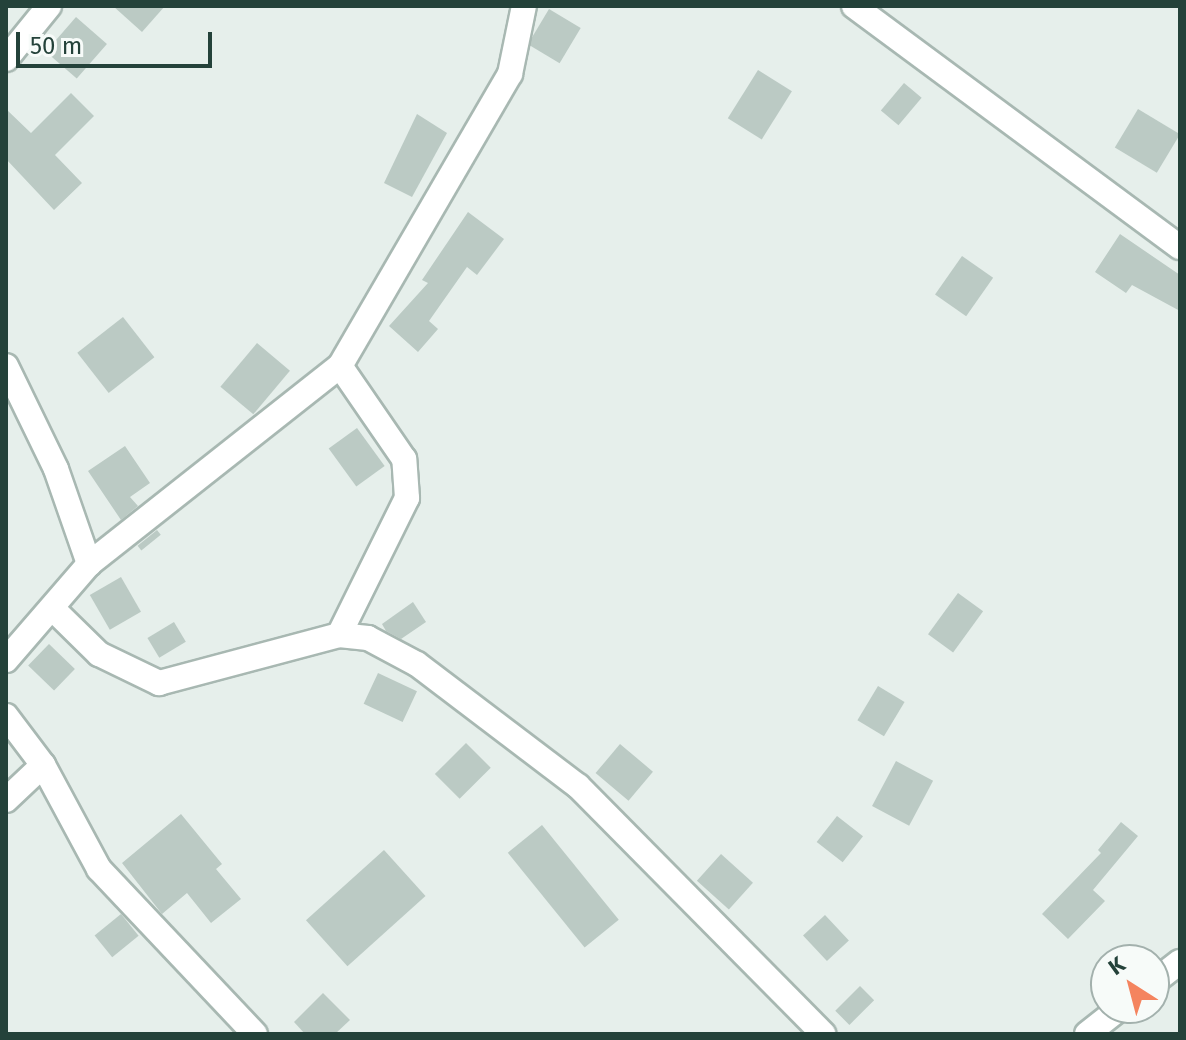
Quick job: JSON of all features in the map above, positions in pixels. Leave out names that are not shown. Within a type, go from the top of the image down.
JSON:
[{"type":"street","points":[[6,59],[49,6]]},
{"type":"street","points":[[6,660],[54,610],[89,564],[340,366],[510,74],[524,6]]},
{"type":"street","points":[[854,6],[1180,247]]},
{"type":"street","points":[[6,366],[56,469],[89,564]]},
{"type":"street","points":[[339,635],[407,498],[404,459],[340,366]]},
{"type":"street","points":[[54,610],[99,654],[159,683],[339,635],[368,638],[417,664],[578,786],[823,1034]]},
{"type":"street","points":[[6,716],[43,765],[99,869],[255,1034]]},
{"type":"street","points":[[6,800],[43,765]]},
{"type":"building","points":[[113,6],[165,6],[142,32]]},
{"type":"building","points":[[549,9],[581,28],[560,63],[528,44]]},
{"type":"building","points":[[76,17],[107,44],[77,79],[46,52]]},
{"type":"building","points":[[758,70],[792,91],[762,140],[728,118]]},
{"type":"building","points":[[904,83],[922,98],[898,125],[881,111]]},
{"type":"building","points":[[71,93],[94,116],[55,155],[82,183],[54,210],[6,159],[6,109],[31,133]]},
{"type":"building","points":[[1138,109],[1180,134],[1157,173],[1115,148]]},
{"type":"building","points":[[417,114],[447,133],[412,197],[384,183]]},
{"type":"building","points":[[468,212],[504,239],[477,275],[467,267],[429,321],[438,329],[418,352],[389,326],[428,283],[422,280]]},
{"type":"building","points":[[1120,234],[1180,275],[1180,311],[1132,285],[1126,293],[1095,272]]},
{"type":"building","points":[[962,256],[993,278],[966,316],[935,295]]},
{"type":"building","points":[[123,317],[154,357],[109,393],[77,353]]},
{"type":"building","points":[[257,343],[290,371],[253,414],[220,387]]},
{"type":"building","points":[[357,428],[385,466],[356,487],[329,449]]},
{"type":"building","points":[[125,446],[150,483],[130,497],[138,506],[121,520],[88,471]]},
{"type":"building","points":[[157,530],[161,535],[141,550],[138,546]]},
{"type":"building","points":[[121,577],[141,612],[110,630],[90,595]]},
{"type":"building","points":[[958,593],[983,611],[953,652],[928,634]]},
{"type":"building","points":[[413,602],[426,622],[401,639],[386,631],[382,624]]},
{"type":"building","points":[[174,622],[186,642],[159,658],[147,638]]},
{"type":"building","points":[[49,644],[75,669],[54,691],[28,666]]},
{"type":"building","points":[[378,673],[417,691],[403,722],[364,704]]},
{"type":"building","points":[[878,686],[905,702],[884,736],[857,720]]},
{"type":"building","points":[[466,743],[491,768],[460,799],[435,774]]},
{"type":"building","points":[[620,744],[653,772],[629,801],[596,773]]},
{"type":"building","points":[[896,761],[933,781],[909,826],[872,806]]},
{"type":"building","points":[[181,814],[222,864],[216,869],[241,899],[211,923],[187,893],[162,914],[122,863]]},
{"type":"building","points":[[837,816],[863,836],[843,862],[817,842]]},
{"type":"building","points":[[1121,822],[1138,836],[1093,890],[1105,901],[1068,939],[1042,914],[1101,853],[1098,850]]},
{"type":"building","points":[[542,825],[619,920],[585,948],[508,853]]},
{"type":"building","points":[[384,850],[425,896],[347,966],[306,920]]},
{"type":"building","points":[[721,854],[753,883],[729,910],[697,881]]},
{"type":"building","points":[[121,914],[139,936],[112,957],[95,935]]},
{"type":"building","points":[[825,915],[849,941],[827,961],[803,935]]},
{"type":"building","points":[[860,986],[874,1000],[849,1025],[835,1011]]},
{"type":"building","points":[[323,993],[350,1020],[335,1034],[305,1034],[294,1022]]}]
